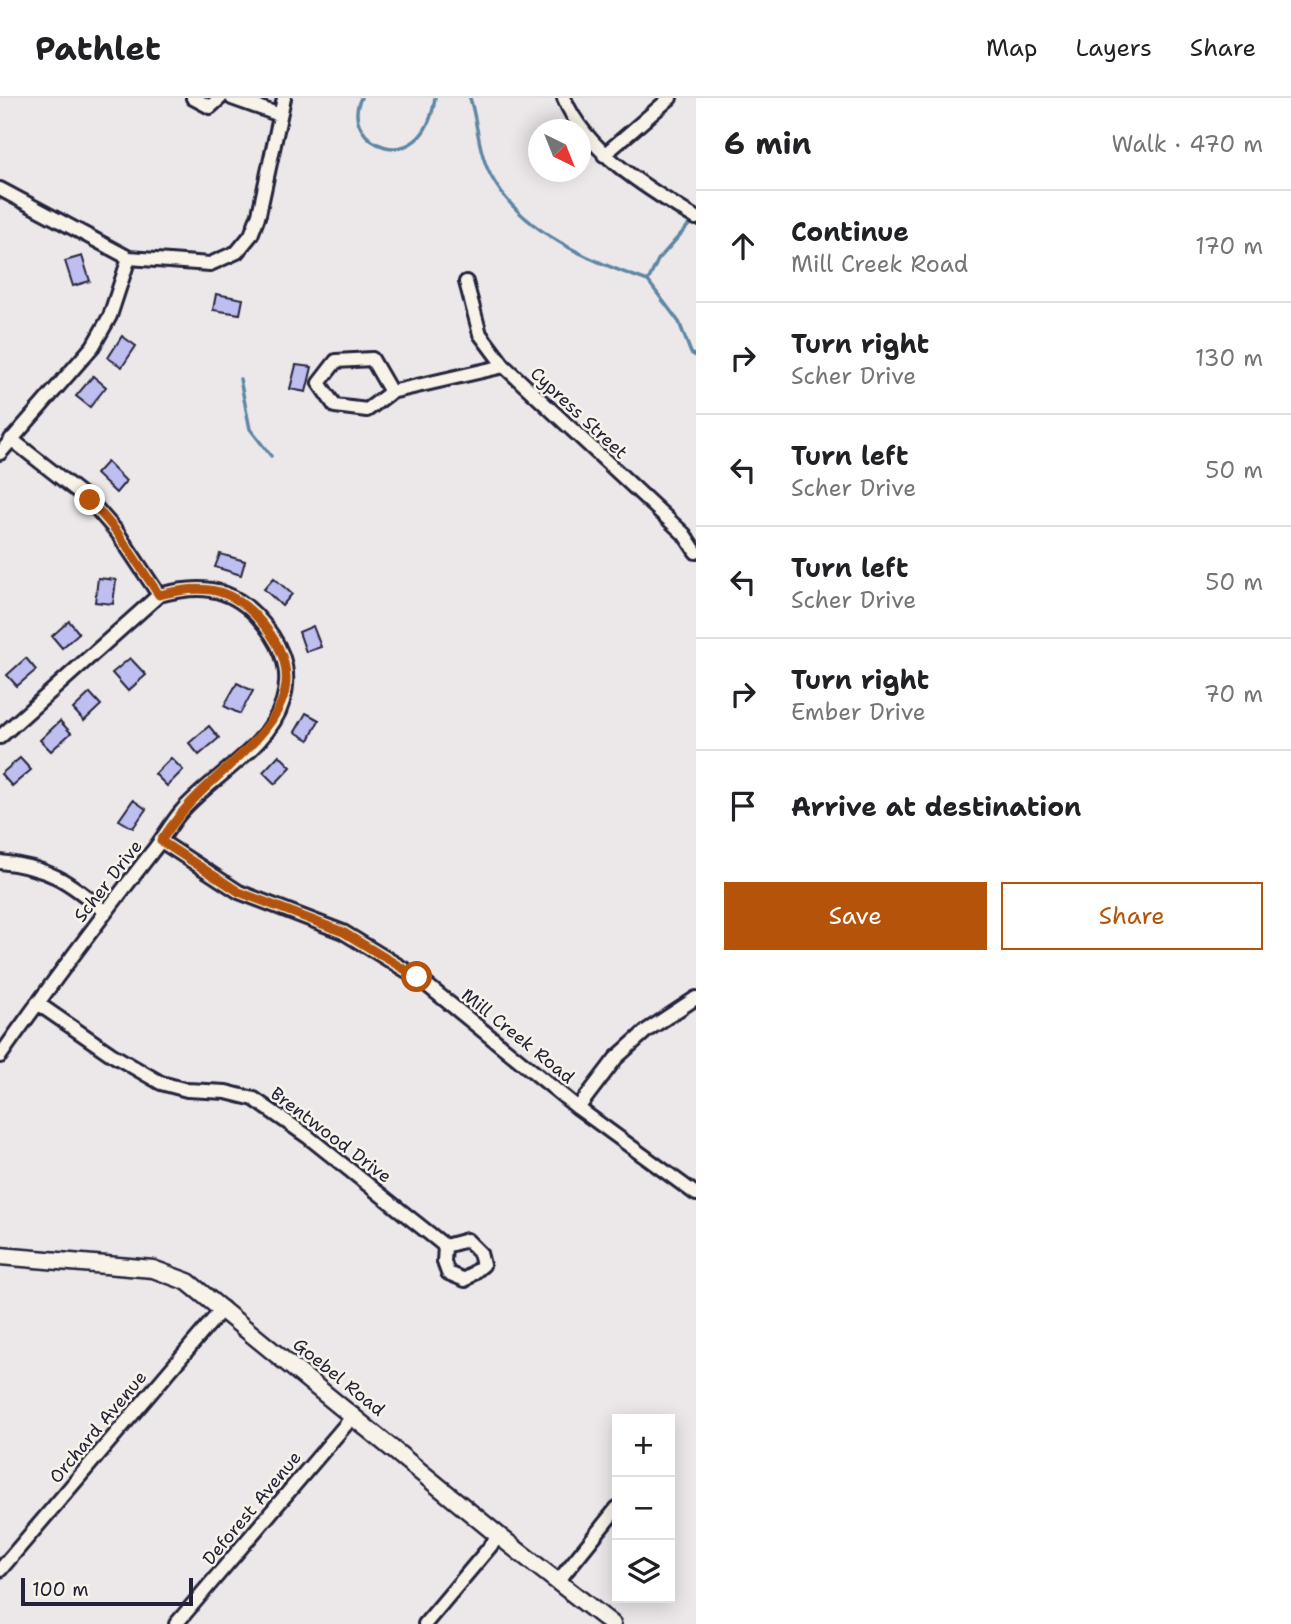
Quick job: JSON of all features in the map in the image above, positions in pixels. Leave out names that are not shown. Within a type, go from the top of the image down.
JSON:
[{"type":"street","points":[[193,98],[210,107],[220,98]]},
{"type":"street","points":[[232,98],[280,115]]},
{"type":"street","points":[[0,190],[47,211],[129,258],[211,264],[237,252],[251,235],[259,214],[284,98]]},
{"type":"street","points":[[564,98],[588,140],[604,155],[692,216]]},
{"type":"street","points":[[604,155],[670,98]]},
{"type":"street","points":[[0,453],[93,346],[110,316],[129,258]]},
{"type":"street","name":"Cypress Street","points":[[466,282],[480,334],[504,366],[684,534],[696,552]]},
{"type":"street","points":[[391,392],[372,359],[336,361],[319,383],[335,406],[367,410],[391,392],[504,366]]},
{"type":"street","points":[[12,439],[90,500],[117,532],[159,595]]},
{"type":"street","name":"Scher Drive","points":[[0,737],[159,595],[188,587],[213,589],[242,600],[281,649],[288,675],[282,703],[267,730],[179,814],[0,1056]]},
{"type":"street","name":"Mill Creek Road","points":[[161,841],[239,892],[343,932],[417,977],[578,1108],[696,1194]]},
{"type":"street","points":[[0,862],[40,868],[71,883],[105,912]]},
{"type":"street","points":[[578,1108],[615,1058],[646,1031],[696,998]]},
{"type":"street","name":"Brentwood Drive","points":[[37,1003],[111,1054],[161,1083],[187,1090],[226,1092],[254,1099],[307,1136],[445,1246]]},
{"type":"street","name":"Goebel Road","points":[[0,1256],[153,1269],[188,1282],[499,1536],[559,1580],[612,1624]]},
{"type":"street","name":"Orchard Avenue","points":[[0,1570],[223,1308]]},
{"type":"street","name":"Deforest Avenue","points":[[176,1624],[354,1415]]},
{"type":"street","points":[[559,1580],[612,1514]]},
{"type":"street","points":[[425,1624],[499,1536]]},
{"type":"building","points":[[82,256],[90,281],[73,286],[65,261]]},
{"type":"building","points":[[216,294],[243,299],[240,314],[213,310]]},
{"type":"building","points":[[122,336],[136,346],[122,367],[108,358]]},
{"type":"building","points":[[296,365],[312,367],[306,392],[290,389]]},
{"type":"building","points":[[93,376],[106,387],[90,407],[76,396]]},
{"type":"building","points":[[107,462],[126,481],[116,493],[96,474]]},
{"type":"building","points":[[220,554],[245,561],[241,575],[215,567]]},
{"type":"building","points":[[98,578],[116,580],[113,604],[95,602]]},
{"type":"building","points":[[274,578],[292,594],[282,606],[264,589]]},
{"type":"building","points":[[69,621],[79,633],[62,648],[52,636]]},
{"type":"building","points":[[313,626],[321,647],[306,652],[299,632]]},
{"type":"building","points":[[26,658],[36,670],[17,686],[7,675]]},
{"type":"building","points":[[130,658],[146,675],[128,691],[112,673]]},
{"type":"building","points":[[237,683],[253,691],[240,714],[224,706]]},
{"type":"building","points":[[90,693],[101,705],[84,721],[73,709]]},
{"type":"building","points":[[306,713],[319,720],[309,740],[295,732]]},
{"type":"building","points":[[60,721],[71,733],[51,751],[40,740]]},
{"type":"building","points":[[209,726],[219,738],[199,755],[189,743]]},
{"type":"building","points":[[279,755],[291,767],[275,784],[263,772]]},
{"type":"building","points":[[20,758],[31,770],[12,786],[1,774]]},
{"type":"building","points":[[171,758],[183,770],[167,786],[155,774]]},
{"type":"building","points":[[133,800],[146,809],[133,828],[119,820]]},
{"type":"waterway","points":[[361,98],[357,114],[361,129],[371,140],[385,147],[400,147],[415,140],[427,124],[435,98]]},
{"type":"waterway","points":[[470,98],[487,167],[504,195],[520,213],[559,242],[603,264],[648,281]]},
{"type":"waterway","points":[[648,281],[658,260],[694,219]]},
{"type":"waterway","points":[[648,281],[679,322],[691,353],[696,356]]},
{"type":"waterway","points":[[240,379],[250,429],[271,456]]},
{"type":"route","points":[[90,500],[117,532],[159,595],[188,587],[213,589],[242,600],[265,625],[281,649],[288,675],[282,703],[267,730],[179,814],[161,841],[239,892],[343,932],[417,977]]}]
